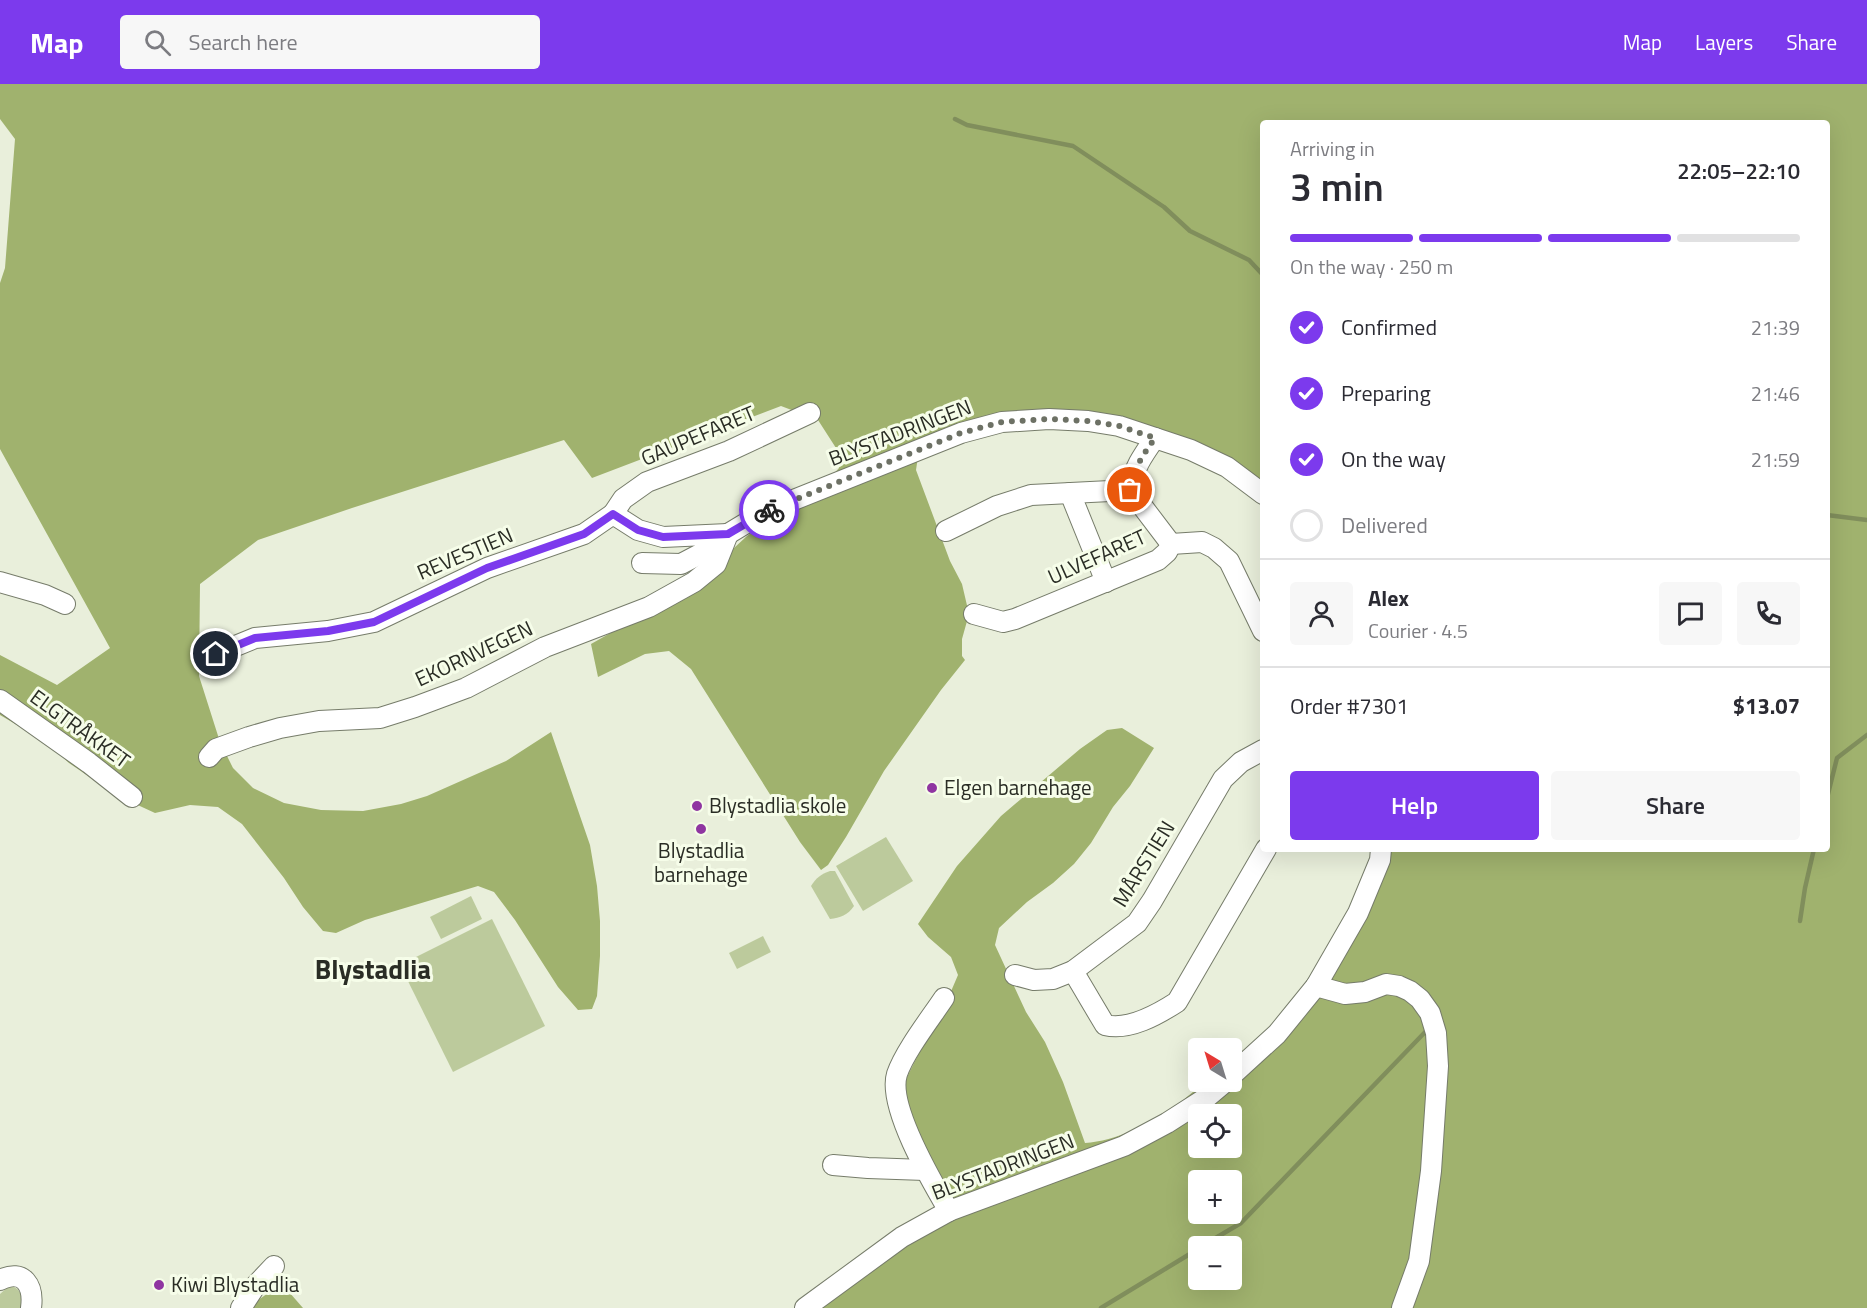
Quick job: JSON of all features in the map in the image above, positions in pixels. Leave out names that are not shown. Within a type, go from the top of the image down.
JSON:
[{"type":"street","name":"GAUPEFARET","points":[[613,514],[624,499],[647,482],[729,451],[810,413]]},
{"type":"street","name":"BLYSTADRINGEN","points":[[642,563],[681,564],[766,511],[886,469],[961,433],[1002,422],[1049,419],[1088,421],[1119,426],[1191,450],[1227,467],[1260,492]]},
{"type":"street","points":[[946,531],[997,506],[1031,495],[1130,490],[1139,460],[1155,438]]},
{"type":"street","name":"ULVEFARET","points":[[974,614],[1003,622],[1015,619],[1158,560],[1167,552],[1171,544],[1130,490]]},
{"type":"street","points":[[1070,493],[1106,582]]},
{"type":"street","points":[[613,514],[638,530],[663,537],[728,534]]},
{"type":"street","name":"REVESTIEN","points":[[216,654],[255,638],[328,631],[374,622],[487,568],[584,534],[613,514]]},
{"type":"street","name":"EKORNVEGEN","points":[[209,757],[216,749],[280,728],[319,721],[380,718],[466,688],[545,647],[649,607],[694,582],[716,564],[728,534]]},
{"type":"street","points":[[1171,544],[1202,542],[1214,548],[1229,561],[1260,625]]},
{"type":"street","points":[[0,582],[45,595],[65,604]]},
{"type":"street","name":"ELGTRÅKKET","points":[[0,700],[89,763],[132,797]]},
{"type":"street","name":"MÅRSTIEN","points":[[1073,971],[1137,923],[1223,779],[1240,762],[1260,752]]},
{"type":"street","points":[[1015,975],[1034,980],[1053,979],[1073,971],[1105,1025],[1117,1028],[1159,1014],[1177,1002],[1264,852]]},
{"type":"street","points":[[1242,1067],[1277,1034],[1316,986],[1358,913],[1380,860],[1381,852]]},
{"type":"street","points":[[1316,986],[1345,994],[1365,992],[1386,984],[1400,986],[1420,999],[1430,1013],[1436,1033],[1438,1066],[1431,1171],[1419,1261],[1402,1308]]},
{"type":"street","points":[[944,998],[903,1062],[897,1076],[897,1098],[900,1111],[926,1170],[949,1211]]},
{"type":"street","name":"BLYSTADRINGEN","points":[[805,1308],[902,1237],[949,1211],[1124,1146],[1167,1123],[1213,1092]]},
{"type":"street","points":[[832,1165],[926,1170]]},
{"type":"street","points":[[241,1308],[256,1285],[274,1266]]},
{"type":"street","points":[[0,1280],[15,1276],[23,1278],[31,1291],[31,1308]]},
{"type":"green space","points":[[0,84],[1867,84],[1867,1308],[813,1308],[941,1205],[913,1139],[903,1085],[943,1010],[958,975],[951,957],[928,937],[918,924],[957,866],[1001,816],[1080,749],[1107,730],[1122,728],[1154,748],[1091,843],[1074,864],[999,928],[995,945],[1026,1012],[1045,1042],[1063,1082],[1085,1143],[1120,1135],[1154,1120],[1194,1092],[1242,1092],[1242,1065],[1251,1050],[1290,1008],[1343,934],[1373,852],[1830,852],[1830,120],[1260,120],[1260,501],[1235,482],[1172,448],[1042,412],[919,450],[916,470],[950,561],[962,584],[969,614],[962,639],[962,656],[965,660],[884,771],[846,837],[828,865],[821,870],[800,842],[691,669],[669,651],[645,654],[598,677],[591,644],[630,622],[721,560],[747,536],[773,517],[823,486],[839,468],[836,448],[818,420],[781,406],[592,478],[564,440],[258,540],[200,584],[199,676],[220,742],[233,768],[253,788],[284,803],[321,810],[363,811],[401,804],[427,796],[506,761],[551,732],[590,845],[597,886],[600,956],[597,996],[592,1009],[578,1010],[558,987],[494,892],[478,886],[365,920],[336,933],[323,931],[242,824],[218,807],[190,805],[155,813],[116,795],[69,763],[46,742],[0,715],[0,655],[57,685],[110,648],[0,449],[0,283],[5,268],[15,139],[0,119]]},
{"type":"green space","points":[[886,837],[913,881],[863,911],[836,866]]},
{"type":"green space","points":[[835,871],[854,906],[844,916],[830,919],[811,886],[824,873]]},
{"type":"green space","points":[[471,896],[482,919],[441,939],[430,917]]},
{"type":"green space","points":[[492,919],[545,1026],[453,1072],[400,965]]},
{"type":"green space","points":[[763,936],[771,952],[737,969],[729,953]]},
{"type":"green space","points":[[9,1286],[19,1291],[22,1308],[0,1308],[0,1294]]},
{"type":"green space","points":[[271,1291],[289,1292],[303,1308],[247,1308]]},
{"type":"waterway","points":[[955,119],[967,125],[1073,146],[1164,207],[1190,231],[1249,260],[1260,272]]},
{"type":"waterway","points":[[1830,515],[1867,520]]},
{"type":"waterway","points":[[1830,786],[1837,758],[1867,735]]},
{"type":"waterway","points":[[1800,921],[1813,852]]},
{"type":"waterway","points":[[1219,1236],[1241,1223],[1429,1028]]},
{"type":"waterway","points":[[1101,1308],[1188,1255]]},
{"type":"way so far","points":[[769,510],[961,433],[1002,422],[1049,419],[1088,421],[1119,426],[1155,438],[1139,460],[1130,490]]},
{"type":"place","name":"Elgen barnehage","points":[[932,788]]},
{"type":"place","name":"Blystadlia skole","points":[[697,806]]},
{"type":"place","name":"Blystadlia barnehage","points":[[701,829]]},
{"type":"place","name":"Kiwi Blystadlia","points":[[159,1285]]},
{"type":"district","name":"Blystadlia","points":[[373,970]]},
{"type":"route","points":[[216,654],[255,638],[328,631],[374,622],[487,568],[584,534],[613,514],[638,530],[663,537],[728,534],[769,510]]}]
